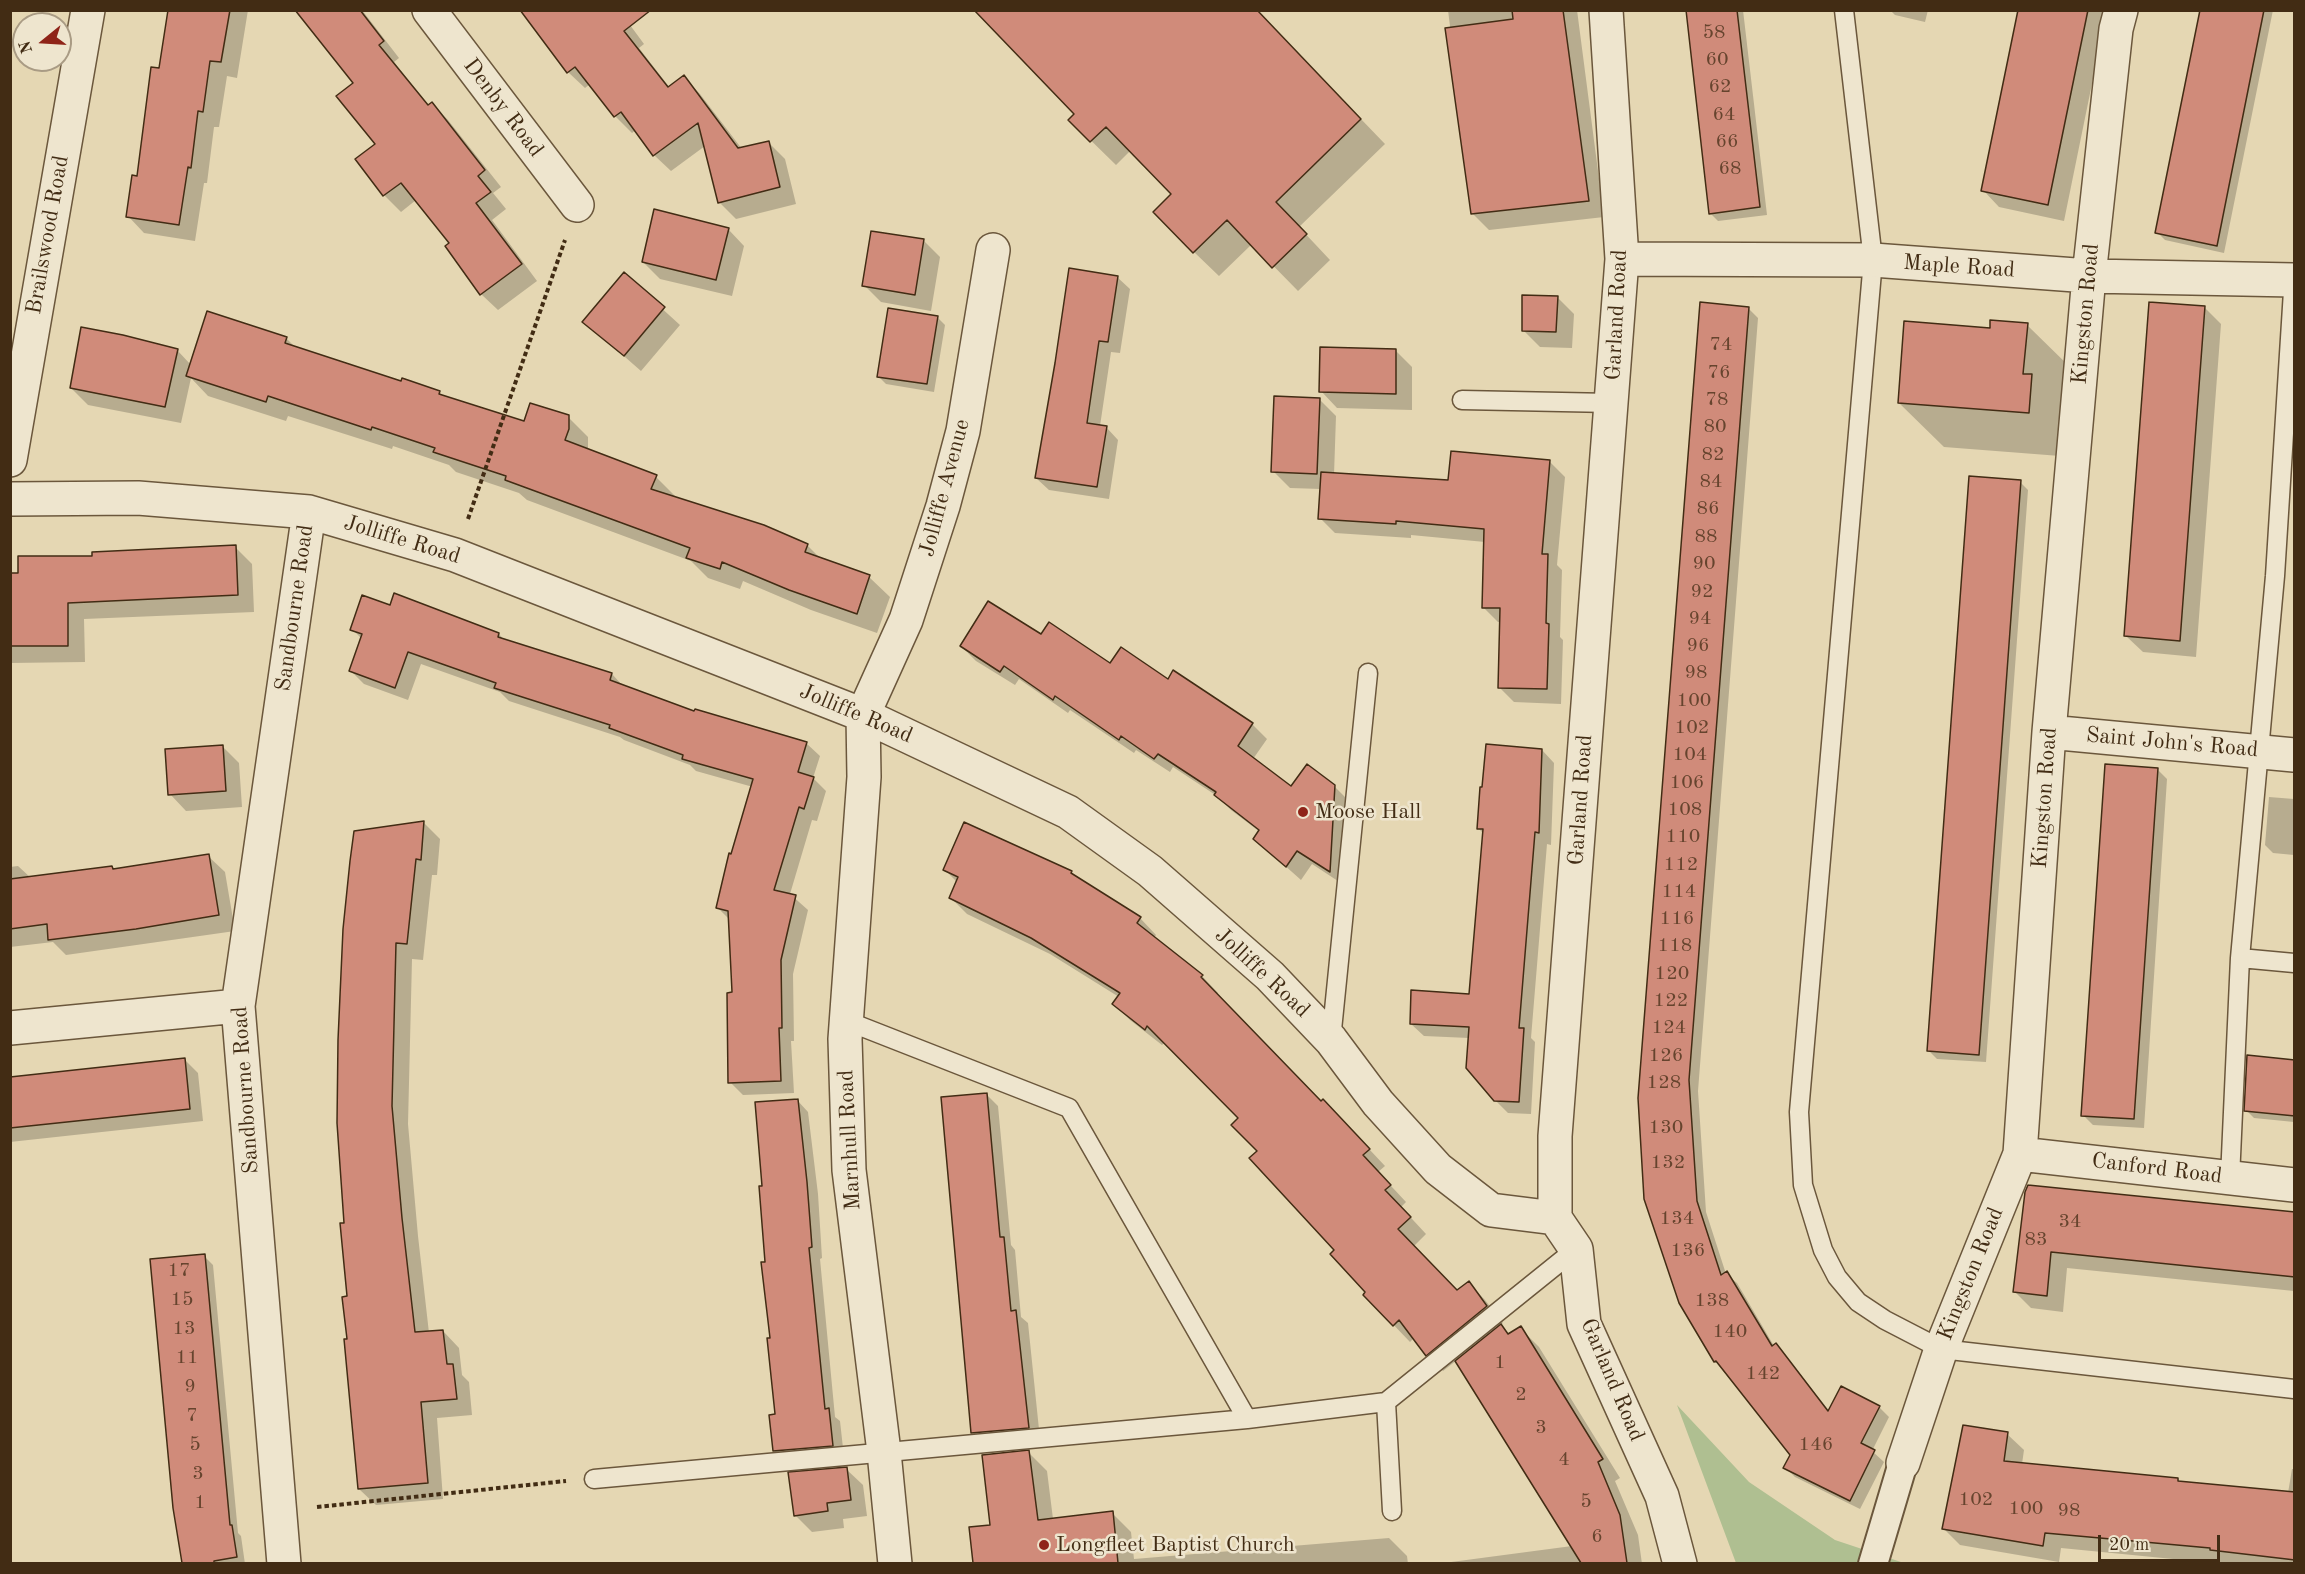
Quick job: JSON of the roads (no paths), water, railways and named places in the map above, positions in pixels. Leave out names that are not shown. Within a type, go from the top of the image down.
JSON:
[{"type":"street","name":"Brailswood Road","points":[[10,460],[88,10]]},
{"type":"street","name":"Denby Road","points":[[429,10],[577,205]]},
{"type":"street","name":"Garland Road","points":[[1606,10],[1622,259],[1555,1136],[1556,1218],[1576,1249],[1584,1324],[1662,1496],[1680,1563]]},
{"type":"street","name":"Kingston Road","points":[[1872,1563],[1941,1349],[2020,1154],[2049,732],[2089,276],[2116,29],[2121,10]]},
{"type":"street","name":"Jolliffe Avenue","points":[[863,715],[906,620],[943,506],[963,431],[993,250]]},
{"type":"street","name":"Maple Road","points":[[1622,259],[1873,260],[2089,276],[2294,278]]},
{"type":"street","name":"Jolliffe Road","points":[[10,500],[138,498],[309,512],[455,555],[863,715],[1068,812],[1150,871],[1270,976],[1331,1040],[1378,1103],[1438,1168],[1491,1210],[1556,1218]]},
{"type":"street","name":"Sandbourne Road","points":[[284,1563],[238,1006],[309,512]]},
{"type":"street","name":"Marnhull Road","points":[[863,715],[864,777],[847,1021],[849,1170],[896,1563]]},
{"type":"street","name":"Saint John's Road","points":[[2049,732],[2295,755]]},
{"type":"street","points":[[10,1028],[238,1006]]},
{"type":"street","name":"Canford Road","points":[[2020,1154],[2295,1185]]},
{"type":"lane","points":[[1844,10],[1873,260],[1798,1113],[1803,1185],[1822,1250],[1837,1277],[1858,1302],[1885,1320],[1941,1349],[2295,1389]]},
{"type":"lane","points":[[2230,1178],[2240,958],[2259,751],[2287,523],[2294,278]]},
{"type":"lane","points":[[1462,400],[1611,403]]},
{"type":"lane","points":[[1331,1040],[1368,674]]},
{"type":"lane","points":[[2240,958],[2295,963]]},
{"type":"lane","points":[[847,1021],[1070,1108],[1247,1419]]},
{"type":"lane","points":[[594,1479],[1247,1419],[1386,1402],[1576,1249]]},
{"type":"lane","points":[[1386,1402],[1392,1511]]},
{"type":"place","name":"Moose Hall","points":[[1303,812]]},
{"type":"place","name":"Longfleet Baptist Church","points":[[1044,1545]]}]
